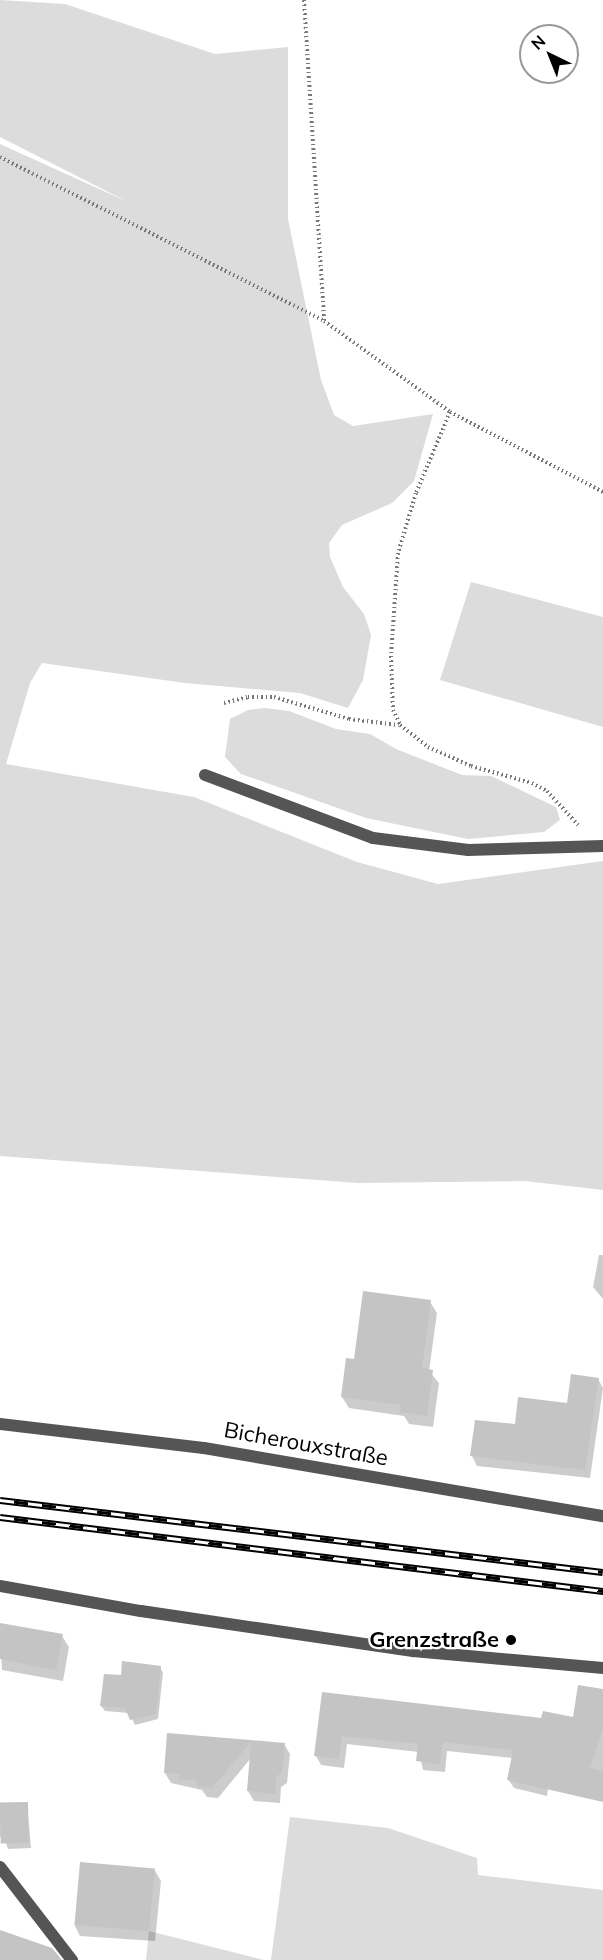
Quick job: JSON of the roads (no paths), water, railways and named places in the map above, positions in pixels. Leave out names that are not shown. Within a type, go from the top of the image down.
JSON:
[{"type":"street","points":[[205,775],[373,838],[468,850],[600,846]]},
{"type":"street","name":"Bicherouxstraße","points":[[0,1424],[204,1448],[603,1516]]},
{"type":"street","points":[[0,1586],[141,1611],[413,1651],[603,1668]]},
{"type":"street","points":[[0,1867],[72,1960]]},
{"type":"railway","points":[[0,1500],[603,1572]]},
{"type":"railway","points":[[0,1517],[603,1591]]},
{"type":"place","name":"Grenzstraße","points":[[511,1640]]}]
